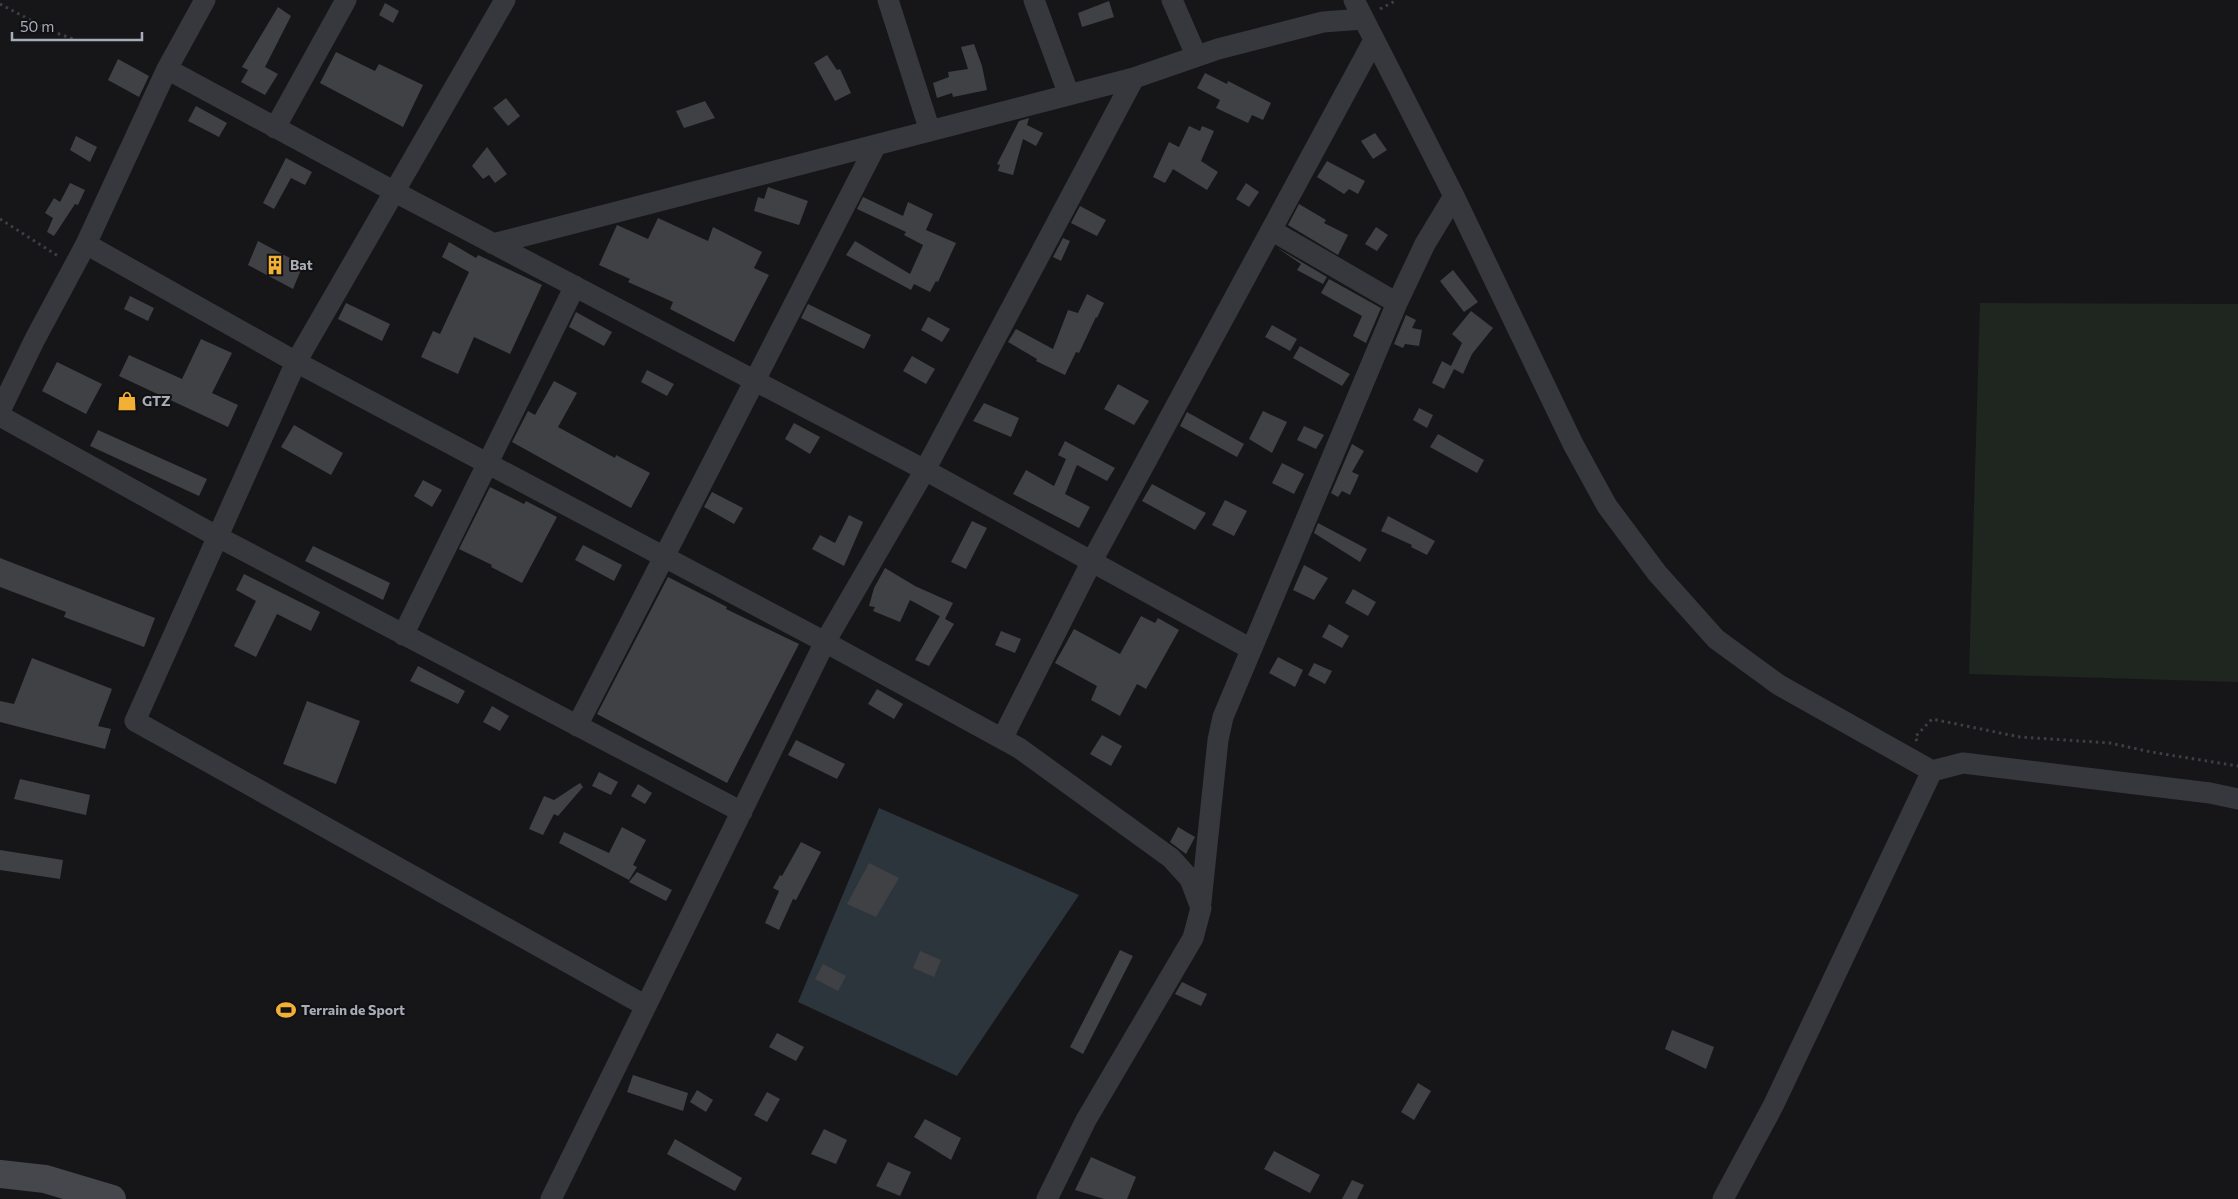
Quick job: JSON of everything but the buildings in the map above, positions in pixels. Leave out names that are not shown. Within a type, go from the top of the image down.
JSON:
[{"type":"main road","points":[[0,1174],[45,1179],[81,1194],[112,1199]]},
{"type":"street","points":[[0,411],[35,339],[86,244],[167,69],[205,0]]},
{"type":"street","points":[[275,128],[346,0]]},
{"type":"street","points":[[505,0],[296,362],[135,721],[646,1006]]},
{"type":"street","points":[[888,0],[930,131]]},
{"type":"street","points":[[1034,0],[1069,95]]},
{"type":"street","points":[[1172,0],[1196,56]]},
{"type":"street","points":[[493,244],[1134,78],[1196,56],[1322,22],[1359,9],[1454,196],[1573,444],[1607,506],[1657,573],[1716,639],[1779,685],[1932,770],[1963,763],[2238,798]]},
{"type":"street","points":[[1002,739],[1092,562],[1374,40]]},
{"type":"street","points":[[167,69],[493,244],[925,470],[1252,649]]},
{"type":"street","points":[[551,1199],[825,642],[925,470],[1134,78]]},
{"type":"street","points":[[577,726],[876,145]]},
{"type":"street","points":[[1047,1199],[1086,1120],[1193,938],[1201,908],[1218,740],[1223,717],[1397,303],[1425,244],[1454,196]]},
{"type":"street","points":[[1271,230],[1397,303]]},
{"type":"street","points":[[86,244],[296,362],[825,642],[1019,748],[1171,858],[1190,879],[1201,908]]},
{"type":"street","points":[[403,635],[575,286]]},
{"type":"street","points":[[0,416],[218,537],[742,812]]},
{"type":"street","points":[[1724,1199],[1772,1106],[1932,770]]},
{"type":"path","points":[[0,4],[51,31],[76,40]]},
{"type":"path","points":[[0,219],[66,261]]},
{"type":"path","points":[[1932,770],[1915,737],[1932,720],[2020,736],[2110,743],[2238,766]]},
{"type":"shaded area","points":[[1980,303],[2238,304],[2238,682],[1969,674]]},
{"type":"shaded area","points":[[879,808],[1079,895],[957,1076],[798,1002]]},
{"type":"place","name":"Bat","points":[[275,265]]},
{"type":"place","name":"GTZ","points":[[127,401]]},
{"type":"place","name":"Terrain de Sport","points":[[286,1010]]}]
